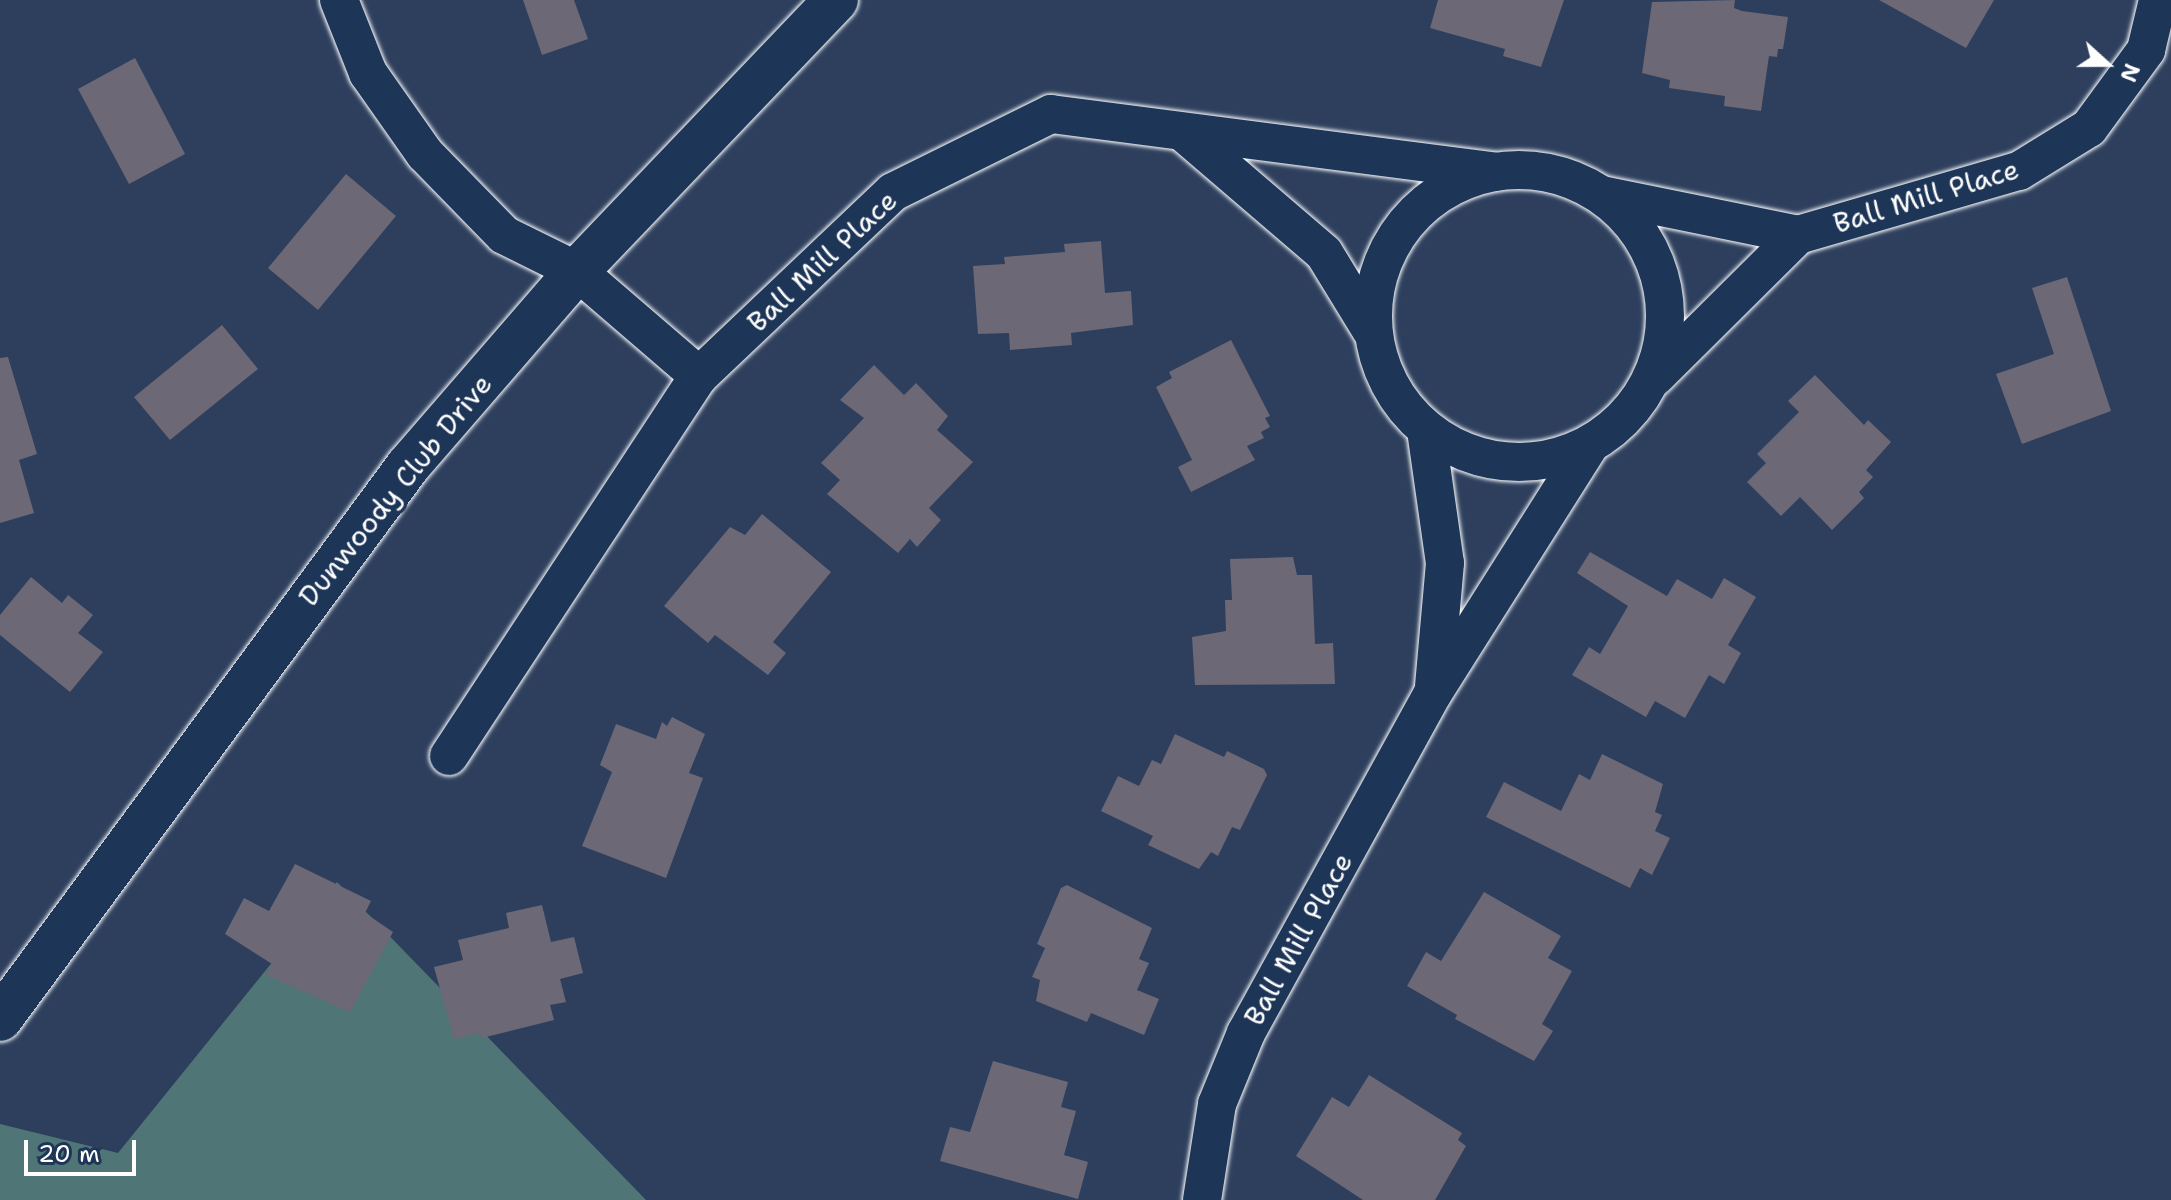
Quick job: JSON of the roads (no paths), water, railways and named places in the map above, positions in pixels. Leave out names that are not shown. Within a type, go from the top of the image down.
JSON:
[{"type":"street","points":[[339,0],[368,73],[425,154],[504,235],[577,271],[699,376]]},
{"type":"street","name":"Dunwoody Club Drive","points":[[1,1013],[408,466],[577,271],[836,0]]},
{"type":"street","name":"Ball Mill Place","points":[[449,756],[699,376],[893,192],[1051,114],[1495,172],[1550,173],[1602,195],[1798,235],[2019,171],[2089,128],[2146,50],[2158,0]]},
{"type":"street","points":[[1184,133],[1324,253],[1374,335],[1391,388],[1426,430],[1475,456],[1502,462],[1532,463],[1590,445]]},
{"type":"street","points":[[1374,335],[1377,280],[1401,230],[1442,192],[1495,172]]},
{"type":"street","points":[[1602,195],[1641,235],[1659,275],[1665,320],[1655,377]]},
{"type":"street","name":"Ball Mill Place","points":[[1202,1200],[1217,1104],[1246,1033],[1433,693],[1590,445],[1625,416],[1655,377],[1798,235]]},
{"type":"street","name":"Ball Mill Place","points":[[1426,430],[1445,563],[1433,693]]}]
